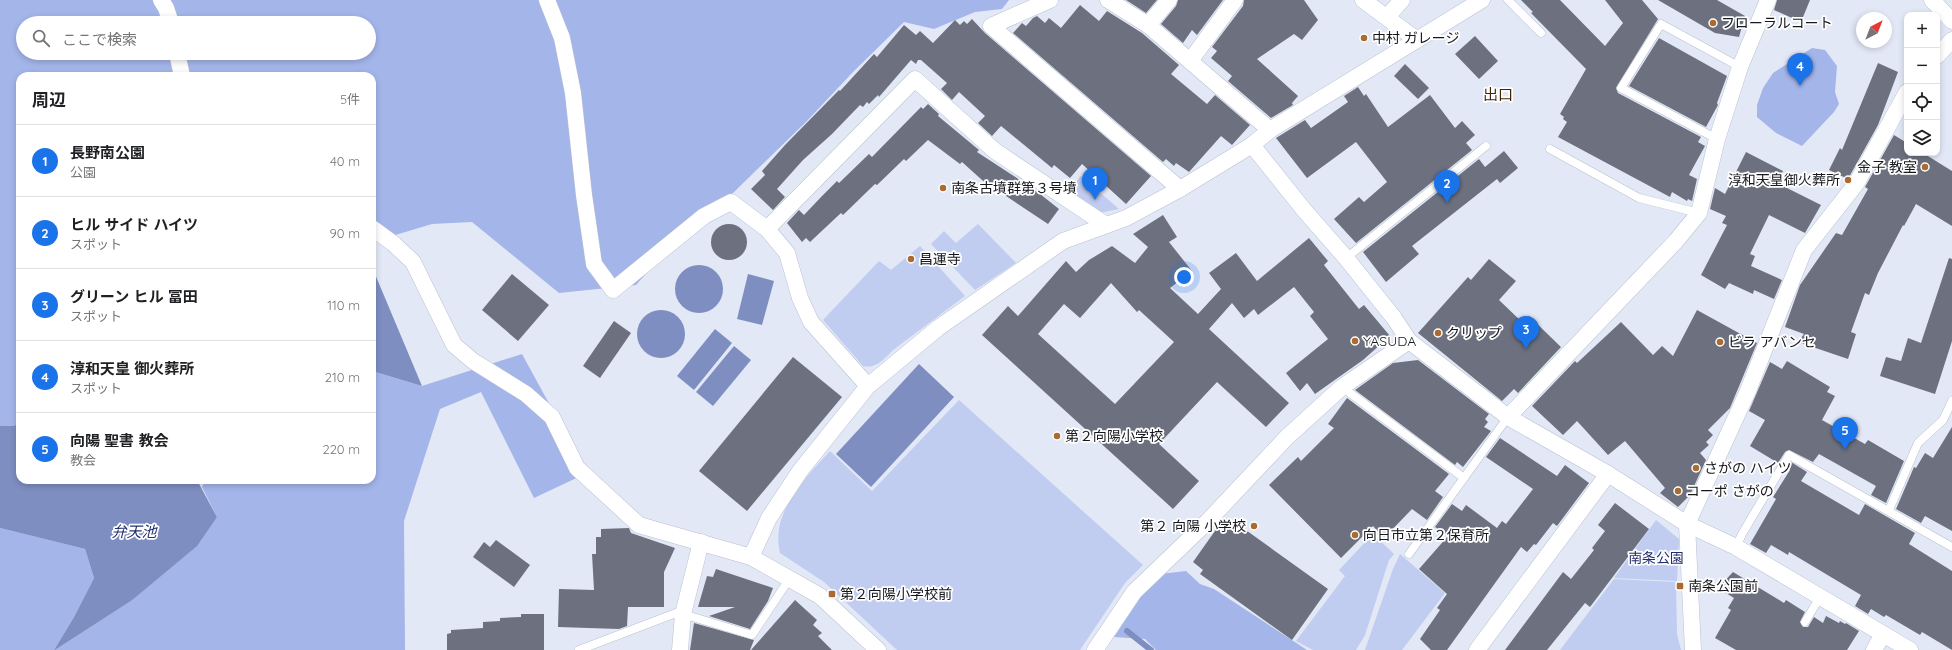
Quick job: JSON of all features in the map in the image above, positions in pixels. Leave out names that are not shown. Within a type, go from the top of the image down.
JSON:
[{"type":"street","points":[[161,0],[169,16]]},
{"type":"street","points":[[547,0],[562,38],[573,93],[584,195],[594,264],[613,290],[704,216],[731,202],[768,229],[787,253],[800,298],[811,322],[868,386]]},
{"type":"street","points":[[1050,0],[991,26],[1180,189]]},
{"type":"street","points":[[1108,0],[1148,25],[1270,130]]},
{"type":"street","points":[[1148,25],[1169,0]]},
{"type":"street","points":[[1190,61],[1235,0]]},
{"type":"street","points":[[1363,0],[1417,40]]},
{"type":"street","points":[[1387,17],[1402,0]]},
{"type":"street","points":[[751,557],[769,518],[800,471],[868,386],[938,328],[1063,241],[1126,218],[1180,189],[1252,145],[1270,130],[1482,0]]},
{"type":"street","points":[[1508,417],[1676,241],[1699,213],[1717,139],[1740,68],[1768,0]]},
{"type":"street","points":[[1932,0],[1952,21]]},
{"type":"street","points":[[1940,53],[1952,40]]},
{"type":"street","points":[[179,60],[181,72]]},
{"type":"street","points":[[768,229],[915,79],[995,151],[1106,225]]},
{"type":"street","points":[[1694,650],[1687,524],[1747,393],[1804,250],[1856,184],[1904,97]]},
{"type":"street","points":[[1252,145],[1346,258],[1394,318],[1409,341],[1508,417],[1608,474],[1687,524],[1736,546],[1910,650]]},
{"type":"street","points":[[376,231],[394,244],[413,262],[454,345],[473,361],[526,394],[552,417],[577,468],[639,525],[751,557],[820,596],[878,650]]},
{"type":"street","points":[[1095,650],[1134,592],[1208,522],[1287,437],[1342,387],[1409,341]]},
{"type":"street","points":[[1477,650],[1608,474]]},
{"type":"street","points":[[680,650],[684,612],[701,542]]},
{"type":"street","points":[[1874,650],[1883,634]]},
{"type":"lane","points":[[1508,0],[1540,33]]},
{"type":"lane","points":[[1717,139],[1621,88],[1661,24],[1740,68]]},
{"type":"lane","points":[[1346,258],[1486,146]]},
{"type":"lane","points":[[1550,149],[1639,198],[1699,213]]},
{"type":"lane","points":[[1342,387],[1464,478]]},
{"type":"lane","points":[[1889,510],[1918,443],[1943,420],[1952,401]]},
{"type":"lane","points":[[1409,554],[1508,417]]},
{"type":"lane","points":[[1736,546],[1789,455],[1889,510],[1952,547]]},
{"type":"lane","points":[[578,650],[684,612],[752,635],[790,578]]},
{"type":"lane","points":[[1805,622],[1820,597]]},
{"type":"green space","points":[[1081,176],[1119,209],[1099,213],[1067,192]]},
{"type":"green space","points":[[978,224],[1016,263],[975,290],[931,244],[944,231],[956,243]]},
{"type":"green space","points":[[920,246],[965,296],[893,350],[876,365],[868,367],[863,366],[823,320],[879,261],[891,270]]},
{"type":"green space","points":[[959,400],[1143,565],[1125,583],[1080,650],[897,650],[824,582],[780,553],[778,538],[780,524],[785,510],[792,497],[810,473],[830,451],[872,491]]},
{"type":"green space","name":"南条公園","points":[[1656,520],[1679,539],[1677,581],[1614,578]]},
{"type":"green space","points":[[1373,534],[1394,554],[1389,560],[1365,635],[1356,650],[1313,650],[1296,641],[1345,576],[1339,570]]},
{"type":"green space","points":[[1400,554],[1445,593],[1402,650],[1365,650],[1393,569]]},
{"type":"green space","points":[[1614,579],[1676,582],[1677,634],[1681,650],[1560,650]]},
{"type":"shaded area","points":[[0,0],[1009,0],[1002,9],[975,12],[934,29],[904,22],[853,72],[806,122],[733,193],[703,210],[636,285],[559,293],[472,222],[432,224],[376,241],[376,72],[16,72],[16,425],[0,426]]},
{"type":"shaded area","points":[[1812,48],[1825,50],[1837,66],[1835,92],[1839,104],[1834,112],[1802,146],[1776,133],[1757,117],[1757,105],[1763,88],[1773,73]]},
{"type":"shaded area","points":[[522,354],[587,473],[534,498],[481,392],[440,409],[404,521],[405,650],[55,650],[131,601],[217,517],[202,487],[203,484],[376,484],[376,372],[422,386]]},
{"type":"shaded area","points":[[0,528],[85,549],[94,578],[74,617],[54,650],[0,650]]},
{"type":"shaded area","points":[[1186,571],[1200,584],[1214,589],[1307,650],[1156,650],[1145,639],[1114,637],[1140,598],[1160,574]]},
{"type":"water","points":[[694,265],[704,265],[716,272],[723,284],[723,294],[716,306],[704,313],[694,313],[686,309],[679,302],[675,294],[675,284],[679,276],[686,269]]},
{"type":"water","points":[[748,274],[774,281],[762,325],[737,319]]},
{"type":"water","points":[[376,277],[422,386],[376,372]]},
{"type":"water","points":[[656,310],[666,310],[678,317],[685,329],[685,339],[678,351],[666,358],[656,358],[648,354],[641,347],[637,339],[637,329],[641,321],[648,314]]},
{"type":"water","points":[[715,329],[732,343],[694,390],[677,376]]},
{"type":"water","points":[[734,346],[751,360],[713,406],[696,392]]},
{"type":"water","points":[[919,364],[954,397],[871,487],[836,454]]},
{"type":"water","name":"弁天池","points":[[16,425],[16,484],[199,484],[217,517],[197,546],[131,601],[55,650],[94,578],[85,549],[0,528],[0,426]]},
{"type":"building","points":[[1126,0],[1157,0],[1146,13]]},
{"type":"building","points":[[1178,0],[1223,0],[1197,35],[1192,30],[1183,43],[1161,24],[1176,6]]},
{"type":"building","points":[[1244,0],[1304,0],[1318,20],[1302,40],[1294,34],[1257,59],[1298,96],[1292,103],[1293,105],[1271,118],[1228,81],[1232,76],[1211,58],[1217,51],[1212,47],[1243,6]]},
{"type":"building","points":[[1521,0],[1560,0],[1605,46],[1623,23],[1605,0],[1642,0],[1658,19],[1616,88],[1618,93],[1701,137],[1698,142],[1705,146],[1689,175],[1697,179],[1692,201],[1688,199],[1687,201],[1672,192],[1670,197],[1558,137],[1567,122],[1560,114],[1586,69],[1531,13],[1533,12]]},
{"type":"building","name":"フローラルコート","points":[[1658,0],[1717,0],[1745,16],[1739,37],[1715,33]]},
{"type":"building","points":[[1777,0],[1810,0],[1801,22],[1774,10]]},
{"type":"building","points":[[1080,5],[1099,21],[1107,11],[1142,33],[1179,65],[1171,74],[1207,104],[1215,95],[1250,125],[1232,145],[1221,136],[1189,172],[1176,163],[1174,166],[1166,159],[1163,162],[1013,33],[1022,23],[1026,26],[1033,18],[1037,16],[1045,23],[1049,18],[1061,28]]},
{"type":"building","points":[[972,19],[985,33],[1151,176],[1126,204],[1082,164],[1070,178],[1054,165],[1052,168],[1001,126],[992,136],[978,123],[985,116],[959,92],[952,100],[941,89],[947,83],[921,60],[918,60],[916,64],[911,60],[879,97],[878,95],[869,104],[867,102],[863,107],[860,105],[832,134],[803,160],[777,189],[785,197],[773,210],[751,189],[765,175],[762,171],[785,145],[839,90],[840,91],[874,54],[877,57],[904,25],[916,35],[920,31],[933,43],[955,20],[960,25],[964,21],[967,24]]},
{"type":"building","points":[[1475,36],[1498,61],[1479,79],[1455,54]]},
{"type":"building","points":[[1659,38],[1727,76],[1717,103],[1718,105],[1706,127],[1629,86]]},
{"type":"building","points":[[1878,63],[1898,72],[1878,125],[1848,179],[1829,170],[1840,148],[1842,150]]},
{"type":"building","points":[[1405,64],[1429,88],[1418,99],[1394,76]]},
{"type":"building","points":[[1358,87],[1364,96],[1366,94],[1388,127],[1430,95],[1455,128],[1462,121],[1475,135],[1466,143],[1472,150],[1356,243],[1334,219],[1359,197],[1364,202],[1387,182],[1356,142],[1307,178],[1276,138],[1305,120],[1311,128],[1348,102],[1344,96]]},
{"type":"building","points":[[928,104],[939,114],[938,116],[979,150],[977,152],[1035,190],[1059,209],[1048,224],[982,180],[962,162],[960,164],[928,140],[906,161],[904,159],[877,185],[875,184],[843,215],[841,213],[810,242],[806,238],[802,242],[787,223],[799,210],[804,215],[837,181],[839,183],[869,154],[872,157],[921,107],[923,109]]},
{"type":"building","points":[[1894,135],[1904,141],[1904,156],[1928,156],[1952,171],[1952,226],[1916,204],[1904,226],[1903,225],[1878,273],[1869,295],[1865,293],[1851,332],[1856,334],[1848,359],[1798,342],[1804,334],[1785,327],[1800,285],[1836,233],[1842,235],[1868,189],[1865,187]]},
{"type":"building","points":[[1504,151],[1518,168],[1500,183],[1497,179],[1412,246],[1419,254],[1386,282],[1363,252],[1479,159],[1485,167]]},
{"type":"building","points":[[1746,152],[1783,171],[1777,183],[1821,205],[1805,233],[1769,215],[1750,254],[1755,256],[1751,266],[1782,280],[1774,299],[1754,290],[1753,294],[1729,283],[1725,289],[1701,275],[1727,225],[1722,223],[1726,216],[1710,209],[1715,188],[1725,194]]},
{"type":"building","points":[[1163,215],[1177,237],[1169,242],[1192,271],[1170,288],[1198,314],[1221,289],[1209,273],[1236,253],[1257,281],[1309,238],[1328,261],[1324,265],[1359,309],[1364,305],[1390,336],[1363,360],[1315,394],[1307,383],[1300,391],[1286,373],[1328,339],[1310,316],[1314,312],[1294,287],[1258,315],[1254,309],[1244,318],[1232,303],[1209,329],[1289,403],[1266,427],[1217,382],[1159,444],[1199,481],[1173,509],[982,335],[1008,306],[1018,316],[1066,261],[1076,272],[1089,260],[1112,246],[1135,263],[1148,247],[1133,234]],"holes":[[[1111,283],[1137,312],[1139,310],[1174,342],[1115,404],[1038,334],[1064,304],[1080,318]]]},
{"type":"building","points":[[729,224],[739,227],[744,232],[747,242],[744,252],[739,257],[729,260],[719,257],[714,252],[711,242],[714,232],[719,227]]},
{"type":"building","points":[[1949,258],[1952,259],[1952,341],[1935,394],[1880,376],[1886,357],[1901,361],[1908,338],[1921,343]]},
{"type":"building","points":[[1489,259],[1516,281],[1499,300],[1523,323],[1529,316],[1561,347],[1518,393],[1514,389],[1502,401],[1418,333],[1468,277],[1471,280]]},
{"type":"building","points":[[512,274],[549,305],[518,341],[482,310]]},
{"type":"building","points":[[1697,310],[1757,343],[1730,408],[1708,430],[1713,435],[1706,442],[1709,445],[1700,453],[1706,460],[1690,495],[1678,507],[1660,493],[1665,488],[1625,441],[1608,455],[1577,421],[1563,435],[1532,406],[1575,361],[1577,363],[1621,322],[1653,355],[1662,346],[1673,356]]},
{"type":"building","points":[[614,321],[631,333],[600,378],[583,366]]},
{"type":"building","points":[[793,357],[842,397],[747,511],[699,471]]},
{"type":"building","points":[[1418,360],[1489,414],[1485,419],[1488,422],[1484,427],[1491,431],[1463,467],[1457,462],[1455,465],[1355,390],[1393,363]]},
{"type":"building","points":[[1787,361],[1830,387],[1827,392],[1835,396],[1822,420],[1865,444],[1868,440],[1904,461],[1886,503],[1871,495],[1876,486],[1819,454],[1813,462],[1789,450],[1785,452],[1778,463],[1750,446],[1765,420],[1749,411],[1770,362],[1782,369]]},
{"type":"building","points":[[1347,398],[1449,474],[1435,491],[1443,497],[1427,520],[1412,509],[1384,538],[1373,526],[1341,558],[1269,485],[1298,457],[1301,461],[1334,428],[1328,424]]},
{"type":"building","points":[[1952,427],[1952,531],[1925,516],[1921,523],[1896,509],[1914,467],[1916,468],[1925,453],[1933,458]]},
{"type":"building","points":[[1500,438],[1557,476],[1565,465],[1589,483],[1557,526],[1553,523],[1536,545],[1534,544],[1527,552],[1521,547],[1447,650],[1431,650],[1420,639],[1440,610],[1437,608],[1447,594],[1419,569],[1448,536],[1435,527],[1452,504],[1462,511],[1466,505],[1497,528],[1502,521],[1506,524],[1533,489],[1486,457]]},
{"type":"building","points":[[1791,462],[1807,472],[1801,481],[1859,515],[1865,504],[1915,533],[1909,544],[1952,571],[1952,650],[1922,632],[1920,635],[1886,615],[1884,617],[1871,609],[1868,614],[1855,606],[1861,595],[1789,552],[1788,555],[1771,545],[1766,553],[1750,544],[1776,499],[1773,497],[1790,470],[1788,468]]},
{"type":"building","points":[[1615,503],[1649,529],[1590,607],[1585,603],[1547,650],[1505,650],[1563,572],[1571,579],[1594,550],[1592,548],[1605,531],[1598,525]]},
{"type":"building","name":"第２ 向陽 小学校","points":[[1222,521],[1232,528],[1236,523],[1328,589],[1292,640],[1200,574],[1203,570],[1193,562]]},
{"type":"building","points":[[629,528],[631,533],[675,548],[664,572],[664,607],[628,607],[627,626],[619,629],[558,627],[559,589],[594,590],[592,554],[596,554],[596,537],[601,537],[601,529]]},
{"type":"building","points":[[496,540],[530,565],[514,587],[473,557],[484,542],[490,547]]},
{"type":"building","points":[[716,569],[773,588],[768,601],[750,629],[709,616],[735,607],[698,607],[707,576],[713,577]]},
{"type":"building","points":[[1733,572],[1784,603],[1786,600],[1805,612],[1800,622],[1803,627],[1808,627],[1814,617],[1823,623],[1826,616],[1839,623],[1840,621],[1845,624],[1846,623],[1859,631],[1847,650],[1736,650],[1715,638],[1731,610],[1728,608],[1734,598],[1718,588]]},
{"type":"building","points":[[795,600],[817,620],[813,625],[822,633],[818,636],[832,650],[751,650]]},
{"type":"building","points":[[521,614],[544,614],[544,650],[447,650],[447,634],[451,633],[451,630],[483,628],[483,622],[500,621],[500,618],[521,617]]},
{"type":"building","points":[[694,623],[754,640],[750,650],[690,650]]},
{"type":"waterway","points":[[1127,631],[1151,650]]},
{"type":"place","name":"フローラルコート","points":[[1713,23]]},
{"type":"place","name":"中村 ガレージ","points":[[1364,38]]},
{"type":"place","name":"淳和天皇 御火葬所","points":[[1800,86]]},
{"type":"place","name":"金子 教室","points":[[1925,167]]},
{"type":"place","name":"淳和天皇御火葬所","points":[[1848,180]]},
{"type":"place","name":"南条古墳群第３号墳","points":[[943,188]]},
{"type":"place","name":"長野南公園","points":[[1095,200]]},
{"type":"place","name":"ヒル サイド ハイツ","points":[[1447,203]]},
{"type":"place","name":"昌運寺","points":[[911,259]]},
{"type":"place","name":"クリップ","points":[[1438,333]]},
{"type":"place","name":"YASUDA","points":[[1355,341]]},
{"type":"place","name":"ビラ アバンセ","points":[[1720,342]]},
{"type":"place","name":"グリーン ヒル 冨田","points":[[1526,349]]},
{"type":"place","name":"第２向陽小学校","points":[[1057,436]]},
{"type":"place","name":"向陽 聖書 教会","points":[[1845,450]]},
{"type":"place","name":"さがの ハイツ","points":[[1696,468]]},
{"type":"place","name":"コーポ さがの","points":[[1678,491]]},
{"type":"place","name":"第２ 向陽 小学校","points":[[1254,526]]},
{"type":"place","name":"向日市立第２保育所","points":[[1355,535]]},
{"type":"place","name":"南条公園前","points":[[1680,586]]},
{"type":"place","name":"第２向陽小学校前","points":[[832,594]]},
{"type":"district","name":"出口","points":[[1498,95]]}]
